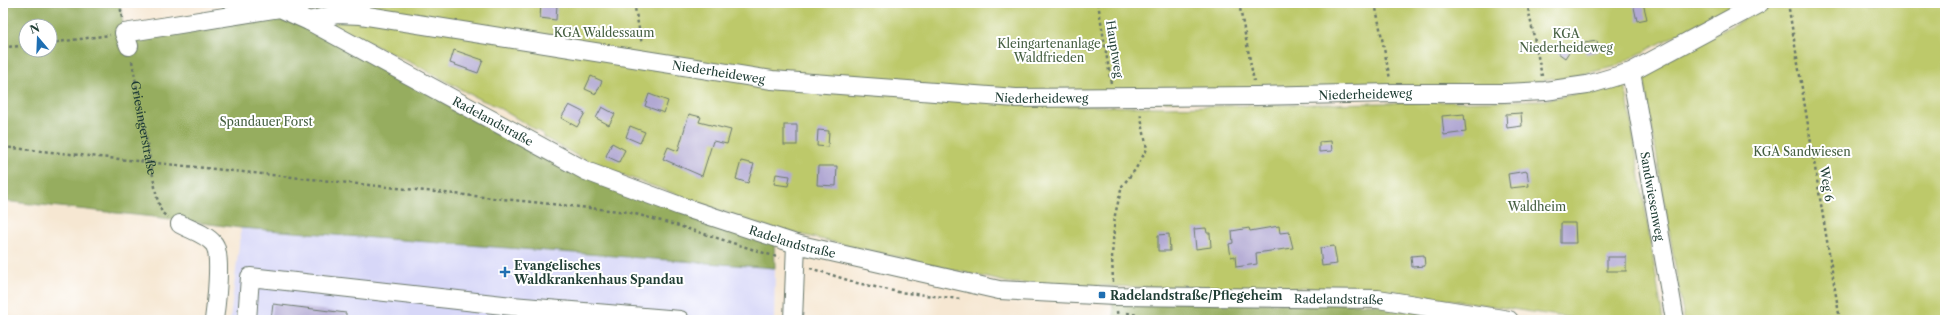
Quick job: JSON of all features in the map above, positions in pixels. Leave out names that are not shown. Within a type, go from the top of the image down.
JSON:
[{"type":"street","name":"Niederheideweg","points":[[309,21],[337,14],[361,15],[772,80],[1016,98],[1504,93],[1544,91],[1587,85],[1631,72],[1760,3]]},
{"type":"street","name":"Radelandstraße","points":[[127,39],[287,7],[309,21],[586,171],[680,206],[796,244],[999,290],[1112,303],[1378,299],[1509,320]]},
{"type":"street","name":"Sandwiesenweg","points":[[1631,72],[1675,320]]},
{"type":"street","points":[[175,222],[209,239],[215,246],[218,253],[217,299],[214,320]]},
{"type":"street","points":[[793,320],[796,244]]},
{"type":"street","points":[[247,320],[243,276],[512,306],[680,320]]},
{"type":"path","points":[[634,3],[645,59]]},
{"type":"path","name":"Hauptweg","points":[[1098,3],[1114,97]]},
{"type":"path","points":[[1239,3],[1257,96]]},
{"type":"path","points":[[1375,3],[1393,93]]},
{"type":"path","points":[[1527,3],[1544,91]]},
{"type":"path","name":"Weg 6","points":[[1788,3],[1840,320]]},
{"type":"path","points":[[58,43],[127,39]]},
{"type":"path","name":"Griesingerstraße","points":[[127,39],[157,198],[162,212],[175,222]]},
{"type":"path","points":[[3,47],[18,46]]},
{"type":"path","points":[[1136,97],[1144,125],[1147,149],[1135,170],[1122,186],[1115,215],[1112,256],[1112,303],[1158,319],[1208,320]]},
{"type":"path","points":[[3,146],[628,212],[676,225],[857,283],[898,292],[966,299]]},
{"type":"path","points":[[373,320],[374,316]]},
{"type":"shaded area","name":"Evangelisches Waldkrankenhaus Spandau","points":[[241,228],[775,268],[774,320],[230,320]]},
{"type":"green space","name":"Spandauer Forst","points":[[3,3],[120,3],[124,32],[280,8],[586,171],[774,238],[775,268],[241,228],[3,201]]},
{"type":"green space","points":[[314,3],[1738,3],[1614,67],[1556,80],[1552,78],[1536,82],[1533,85],[1063,106],[1161,107],[1545,100],[1625,84],[1663,320],[1585,320],[1380,289],[1140,287],[1010,283],[764,226],[592,164],[545,138],[543,134],[494,105],[477,98],[420,67],[351,34],[319,25]]},
{"type":"green space","name":"KGA Sandwiesen","points":[[1774,3],[1945,3],[1945,320],[1684,320],[1643,73]]},
{"type":"green space","points":[[1112,302],[1377,304],[1480,320],[1115,320]]},
{"type":"building","points":[[541,3],[557,4],[556,20],[540,18]]},
{"type":"building","points":[[1633,3],[1643,3],[1647,19],[1637,21]]},
{"type":"building","points":[[1597,41],[1599,51],[1586,54],[1584,43]]},
{"type":"building","points":[[1560,42],[1571,49],[1565,58],[1554,50]]},
{"type":"building","points":[[454,50],[483,60],[478,73],[450,63]]},
{"type":"building","points":[[591,76],[602,81],[596,94],[585,89]]},
{"type":"building","points":[[649,94],[668,101],[664,113],[645,106]]},
{"type":"building","points":[[569,105],[585,113],[577,127],[561,118]]},
{"type":"building","points":[[602,107],[615,114],[609,125],[596,118]]},
{"type":"building","points":[[1521,113],[1522,126],[1507,128],[1506,114]]},
{"type":"building","points":[[689,114],[701,117],[699,122],[731,130],[727,144],[713,141],[702,176],[663,159],[668,147],[678,151]]},
{"type":"building","points":[[1464,114],[1466,132],[1444,135],[1442,116]]},
{"type":"building","points":[[784,125],[797,125],[797,145],[784,145]]},
{"type":"building","points":[[630,126],[645,132],[640,143],[626,137]]},
{"type":"building","points":[[818,130],[829,131],[828,147],[817,146]]},
{"type":"building","points":[[1331,141],[1332,151],[1319,152],[1319,142]]},
{"type":"building","points":[[612,143],[625,150],[619,162],[606,156]]},
{"type":"building","points":[[741,161],[754,164],[748,183],[736,179]]},
{"type":"building","points":[[818,166],[837,166],[836,186],[817,185]]},
{"type":"building","points":[[1527,171],[1529,186],[1510,188],[1508,174]]},
{"type":"building","points":[[776,174],[790,176],[788,186],[774,184]]},
{"type":"building","points":[[1561,223],[1575,223],[1576,243],[1561,243]]},
{"type":"building","points":[[1279,226],[1280,233],[1289,232],[1293,248],[1256,253],[1257,264],[1236,267],[1235,256],[1231,257],[1229,244],[1233,243],[1232,231],[1249,228],[1250,231]]},
{"type":"building","points":[[1206,228],[1207,233],[1210,233],[1211,247],[1196,249],[1194,229]]},
{"type":"building","points":[[1169,234],[1170,251],[1158,251],[1158,235]]},
{"type":"building","points":[[1334,246],[1337,264],[1322,266],[1320,248]]},
{"type":"building","points":[[1424,255],[1425,266],[1412,267],[1411,256]]},
{"type":"building","points":[[1607,257],[1626,257],[1626,271],[1607,271]]},
{"type":"building","points":[[273,304],[346,313],[346,320],[271,320]]},
{"type":"place","name":"Evangelisches Waldkrankenhaus Spandau","points":[[505,272]]},
{"type":"place","name":"Radelandstraße/Pflegeheim","points":[[1102,295]]},
{"type":"park label","name":"KGA Waldessaum","points":[[604,32]]},
{"type":"park label","name":"KGA Niederheideweg","points":[[1566,40]]},
{"type":"park label","name":"Kleingartenanlage Waldfrieden","points":[[1049,50]]},
{"type":"park label","name":"Waldheim","points":[[1537,206]]}]
